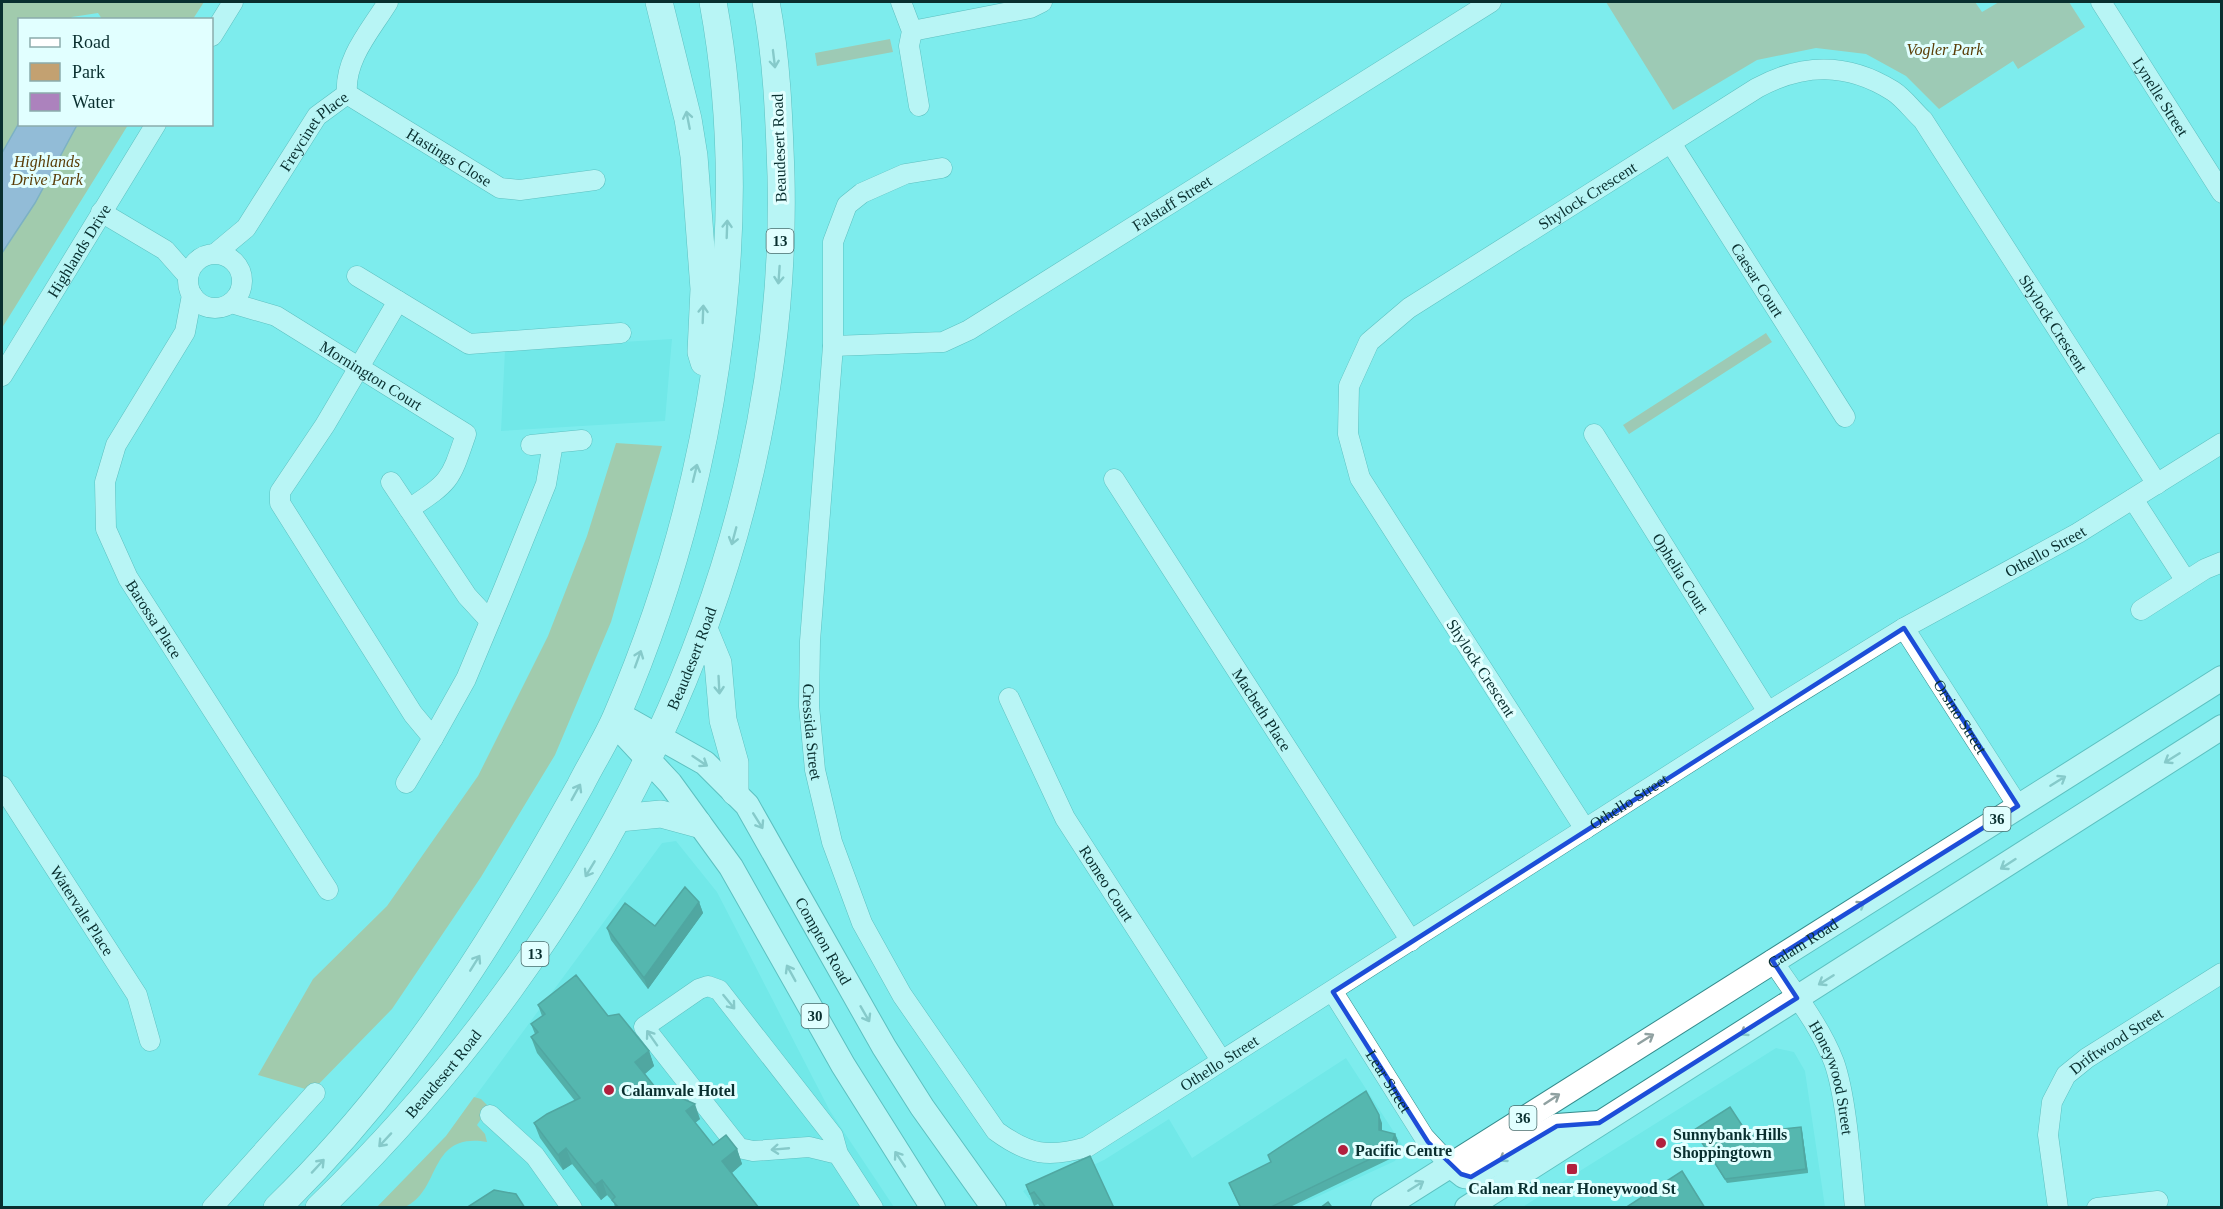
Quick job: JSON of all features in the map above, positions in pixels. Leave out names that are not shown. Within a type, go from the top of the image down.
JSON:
[{"type":"highway","points":[[659,2],[688,119],[694,156],[704,289],[701,352],[713,392]]},
{"type":"highway","name":"Beaudesert Road","points":[[277,1208],[374,1104],[433,1027],[526,882],[616,718],[663,593],[679,540],[713,392],[723,320],[728,194],[725,113],[713,2]]},
{"type":"highway","name":"Beaudesert Road","points":[[319,1208],[413,1110],[499,1004],[570,902],[619,818],[654,748],[704,629],[734,537],[749,479],[763,412],[774,339],[780,261],[781,181],[776,75],[766,2]]},
{"type":"highway","points":[[704,629],[718,663],[723,720],[735,763],[735,792]]},
{"type":"highway","points":[[619,818],[661,814],[698,824]]},
{"type":"main road","name":"Calam Road","points":[[1383,1208],[1772,960],[2222,678]]},
{"type":"main road","name":"Compton Road","points":[[616,718],[654,748],[698,824],[747,892],[862,1098],[933,1208]]},
{"type":"main road","points":[[1467,1208],[2222,727]]},
{"type":"main road","name":"Compton Road","points":[[654,748],[705,763],[735,792],[757,818],[903,1077],[994,1208]]},
{"type":"main road","points":[[1450,1165],[1464,1176],[1471,1177],[1557,1126],[1599,1123]]},
{"type":"street","points":[[213,34],[233,2]]},
{"type":"street","name":"Freycinet Place","points":[[208,255],[246,228],[317,116],[347,94],[346,77],[352,60],[388,2]]},
{"type":"street","points":[[901,2],[912,31],[909,46],[919,106]]},
{"type":"street","points":[[912,31],[1030,8],[1041,2]]},
{"type":"street","name":"Falstaff Street","points":[[833,346],[943,342],[969,330],[1491,2]]},
{"type":"street","name":"Lynelle Street","points":[[2101,2],[2222,194]]},
{"type":"street","name":"Shylock Crescent","points":[[1585,829],[1360,478],[1347,434],[1349,386],[1369,342],[1409,308],[1781,74],[1810,68],[1857,73],[1894,91],[1923,120],[2157,484]]},
{"type":"street","name":"Hastings Close","points":[[347,94],[500,188],[520,190],[595,180]]},
{"type":"street","name":"Highlands Drive","points":[[2,376],[155,126]]},
{"type":"street","name":"Caesar Court","points":[[1671,143],[1845,417]]},
{"type":"street","name":"Cressida Street","points":[[942,168],[905,174],[862,193],[847,205],[833,242],[833,346],[810,641],[809,706],[815,770],[832,842],[862,923],[902,995],[996,1131],[1015,1144],[1036,1152]]},
{"type":"street","points":[[101,212],[165,250],[225,255],[240,273],[242,289],[224,306],[207,307],[165,250]]},
{"type":"street","name":"Freycinet Place","points":[[240,273],[246,228]]},
{"type":"street","points":[[190,286],[195,262],[208,255]]},
{"type":"street","name":"Mornington Court","points":[[240,273],[276,316],[466,434],[452,475],[442,488],[409,509]]},
{"type":"street","points":[[357,276],[469,344],[621,333]]},
{"type":"street","name":"Barossa Place","points":[[185,332],[190,286]]},
{"type":"street","points":[[398,301],[280,492],[280,503],[413,714],[433,738]]},
{"type":"street","name":"Mornington Court","points":[[224,306],[276,316]]},
{"type":"street","name":"Barossa Place","points":[[224,306],[185,332],[116,445],[105,482],[106,529],[128,578],[328,890]]},
{"type":"street","name":"Ophelia Court","points":[[1593,434],[1768,712]]},
{"type":"street","points":[[531,445],[582,440]]},
{"type":"street","points":[[406,783],[466,679],[546,484],[553,443]]},
{"type":"street","name":"Othello Street","points":[[1036,1152],[1060,1155],[1087,1147],[1221,1060],[1333,992],[1768,712],[1904,628],[2078,533],[2222,443]]},
{"type":"street","name":"Macbeth Place","points":[[1114,479],[1411,941]]},
{"type":"street","points":[[391,482],[467,596],[490,621]]},
{"type":"street","points":[[2133,499],[2186,581]]},
{"type":"street","points":[[2141,610],[2186,581],[2222,562]]},
{"type":"street","name":"Orsino Street","points":[[1904,628],[2018,806]]},
{"type":"street","name":"Romeo Court","points":[[1009,698],[1065,818],[1221,1060]]},
{"type":"street","name":"Watervale Place","points":[[2,786],[136,995],[150,1041]]},
{"type":"street","name":"Honeywood Street","points":[[1772,960],[1823,1040],[1838,1074],[1855,1208]]},
{"type":"street","name":"Driftwood Street","points":[[2058,1208],[2048,1134],[2052,1102],[2066,1075],[2087,1058],[2222,973]]},
{"type":"street","points":[[838,1154],[808,1147],[753,1151],[739,1148],[644,1027],[699,989],[708,986],[719,990],[833,1136],[838,1154],[873,1208]]},
{"type":"street","name":"Lear Street","points":[[1333,992],[1424,1137],[1450,1165]]},
{"type":"street","points":[[212,1208],[315,1093]]},
{"type":"street","points":[[490,1115],[536,1156],[572,1208]]},
{"type":"street","points":[[2097,1208],[2158,1201]]},
{"type":"highlighted area","points":[[1904,628],[2018,806],[1772,960],[1797,998],[1599,1123],[1557,1126],[1471,1177],[1461,1174],[1428,1142],[1333,992]]},
{"type":"shaded area","points":[[2,2],[204,2],[194,18],[101,18],[98,13],[71,18],[18,18],[18,125],[2,153]]},
{"type":"shaded area","points":[[76,126],[127,126],[2,328],[2,253],[35,203]]},
{"type":"shaded area","points":[[672,339],[665,421],[501,431],[505,349]]},
{"type":"shaded area","points":[[616,443],[662,446],[611,622],[555,755],[481,877],[392,1009],[312,1091],[258,1075],[313,979],[387,906],[478,776],[548,636],[587,536]]},
{"type":"shaded area","points":[[676,841],[717,892],[830,1111],[894,1207],[376,1208],[446,1136],[662,843]]},
{"type":"shaded area","points":[[1776,1048],[1794,1052],[1805,1071],[1825,1207],[1521,1208]]},
{"type":"shaded area","points":[[1346,1058],[1403,1146],[1395,1161],[1295,1207],[1035,1207],[1023,1191],[1040,1181],[1054,1183],[1104,1160],[1169,1119],[1192,1158]]},
{"type":"shaded area","points":[[474,1097],[481,1099],[489,1107],[477,1125],[485,1134],[487,1142],[468,1141],[454,1146],[444,1154],[417,1199],[405,1207],[376,1208],[446,1136]]},
{"type":"green space","name":"Vogler Park","points":[[1606,2],[1975,2],[1982,12],[1999,2],[2069,2],[2085,27],[2018,69],[2013,61],[1939,109],[1906,76],[1866,54],[1816,48],[1757,60],[1673,110]]},
{"type":"green space","points":[[890,39],[893,52],[817,66],[815,53]]},
{"type":"green space","points":[[1766,333],[1772,342],[1629,434],[1623,425]]},
{"type":"water","points":[[18,125],[76,126],[35,203],[2,253],[2,153]]},
{"type":"building","points":[[685,887],[699,902],[644,978],[607,928],[625,903],[655,926]]},
{"type":"building","name":"Calamvale Hotel","points":[[576,975],[608,1016],[619,1014],[649,1051],[635,1062],[655,1087],[695,1104],[686,1111],[713,1145],[726,1135],[737,1149],[722,1161],[759,1208],[619,1208],[612,1200],[615,1197],[602,1180],[595,1185],[566,1148],[558,1155],[534,1123],[580,1098],[531,1037],[538,1032],[531,1024],[545,1014],[538,1005]]},
{"type":"building","name":"Pacific Centre","points":[[1366,1091],[1379,1115],[1379,1130],[1395,1134],[1389,1150],[1269,1208],[1241,1208],[1229,1183],[1271,1162],[1268,1155]]},
{"type":"building","points":[[1730,1107],[1747,1133],[1801,1127],[1806,1169],[1725,1179],[1694,1130]]},
{"type":"building","points":[[1090,1156],[1114,1208],[1046,1208],[1034,1192],[1030,1194],[1026,1185]]},
{"type":"building","points":[[1682,1171],[1705,1208],[1625,1208]]},
{"type":"building","points":[[494,1190],[516,1194],[525,1208],[466,1208]]},
{"type":"building","points":[[1328,1202],[1331,1206],[1320,1208]]},
{"type":"place","name":"Calamvale Hotel","points":[[609,1090]]},
{"type":"place","name":"Sunnybank Hills Shoppingtown","points":[[1661,1143]]},
{"type":"place","name":"Pacific Centre","points":[[1343,1150]]},
{"type":"place","name":"Calam Rd near Honeywood St","points":[[1572,1169]]},
{"type":"park label","name":"Highlands Drive Park","points":[[47,170]]}]
